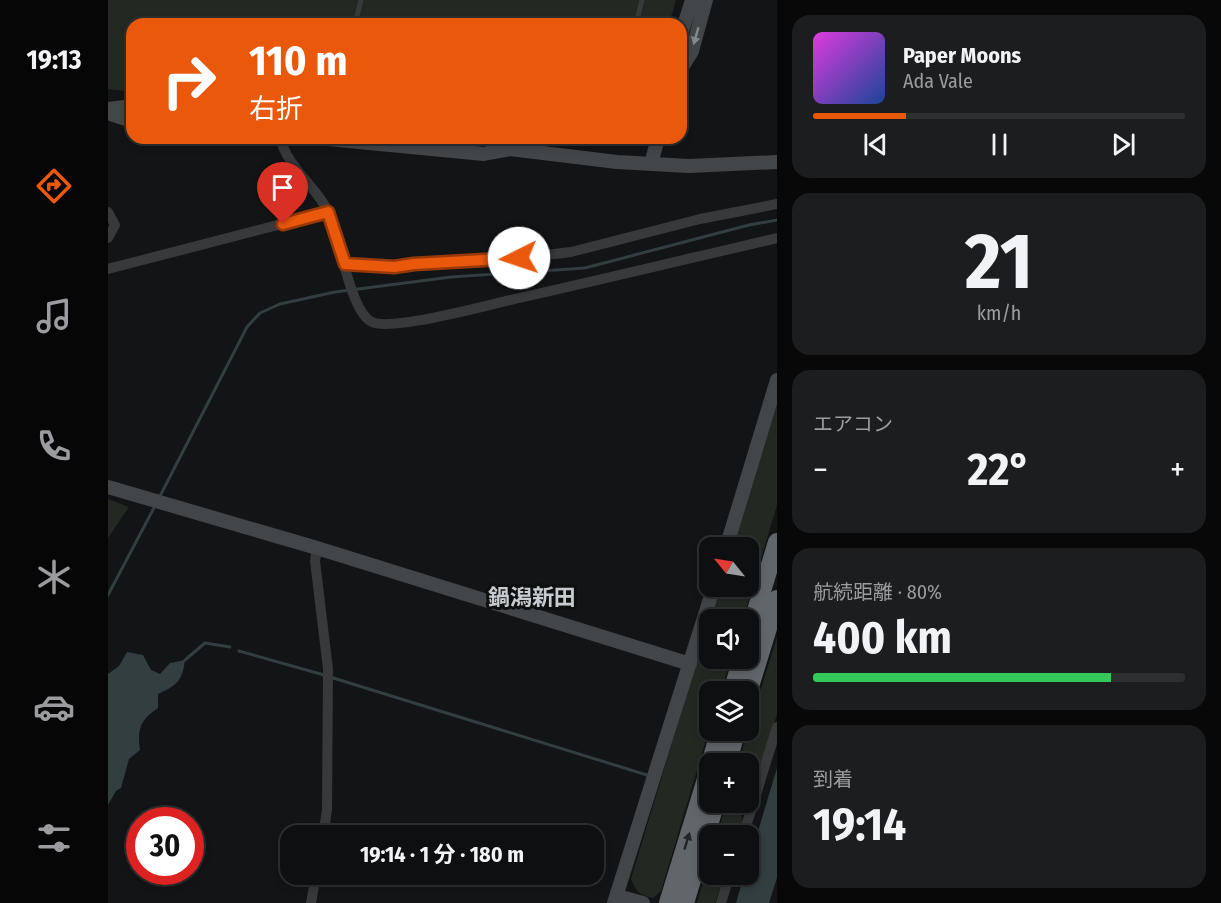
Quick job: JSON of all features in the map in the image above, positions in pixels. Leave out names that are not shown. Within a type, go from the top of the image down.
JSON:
[{"type":"highway","points":[[757,609],[777,542]]},
{"type":"highway","points":[[752,681],[777,599]]},
{"type":"highway","points":[[677,901],[699,810]]},
{"type":"highway","points":[[677,901],[712,813]]},
{"type":"street","points":[[686,18],[692,0]]},
{"type":"street","points":[[687,59],[692,51],[706,0]]},
{"type":"street","points":[[108,111],[126,107]]},
{"type":"street","points":[[108,111],[126,118]]},
{"type":"street","points":[[282,144],[286,156],[328,212],[354,297],[363,317],[372,323],[384,325],[443,316],[777,238]]},
{"type":"street","points":[[380,144],[484,154],[511,144],[651,164],[689,166],[777,162]]},
{"type":"street","points":[[651,164],[656,144]]},
{"type":"street","points":[[345,266],[394,267],[505,260],[562,253],[700,219],[777,204]]},
{"type":"street","points":[[108,212],[115,225],[108,238]]},
{"type":"street","points":[[108,269],[328,212]]},
{"type":"street","points":[[729,537],[777,380]]},
{"type":"street","points":[[108,487],[316,548],[690,664]]},
{"type":"street","points":[[316,548],[315,561],[328,669],[327,810],[325,825]]},
{"type":"street","points":[[643,903],[615,900],[711,597]]},
{"type":"street","points":[[746,825],[777,727]]},
{"type":"street","points":[[311,903],[314,885]]},
{"type":"street","points":[[721,903],[727,885]]},
{"type":"lane","points":[[356,18],[361,0]]},
{"type":"lane","points":[[638,18],[642,0]]},
{"type":"shaded area","points":[[108,0],[676,0],[671,18],[126,18],[126,91],[108,89]]},
{"type":"shaded area","points":[[777,393],[777,505],[759,565],[759,537],[734,537]]},
{"type":"shaded area","points":[[108,499],[129,507],[108,538]]},
{"type":"shaded area","points":[[716,597],[750,597],[746,609],[712,609]]},
{"type":"shaded area","points":[[777,637],[777,714],[759,772],[759,753],[741,753],[745,741],[759,741],[759,696]]},
{"type":"shaded area","points":[[127,652],[143,655],[151,670],[160,674],[170,663],[185,660],[178,682],[158,694],[158,708],[147,717],[141,726],[140,750],[129,759],[121,788],[116,791],[108,805],[108,674],[119,666]]},
{"type":"shaded area","points":[[699,653],[699,669],[728,669],[724,681],[699,681],[699,741],[706,741],[702,753],[699,753],[699,764],[661,891],[653,898],[645,896],[639,892],[631,879]]},
{"type":"shaded area","points":[[777,768],[777,878],[769,903],[736,903],[741,885],[759,885],[759,828]]},
{"type":"shaded area","points":[[724,813],[741,815],[742,825],[720,825]]},
{"type":"shaded area","points":[[702,885],[721,885],[715,903],[697,903]]},
{"type":"waterway","points":[[159,498],[247,327],[260,313],[280,304],[335,292],[451,277],[585,268],[749,225],[777,220]]},
{"type":"waterway","points":[[108,595],[156,504]]},
{"type":"waterway","points":[[185,660],[205,643],[230,647]]},
{"type":"waterway","points":[[239,651],[324,675]]},
{"type":"waterway","points":[[330,677],[647,775]]},
{"type":"district","name":"鍋潟新田","points":[[532,597]]},
{"type":"route","points":[[283,224],[328,212],[345,264],[394,267],[519,258]]}]
